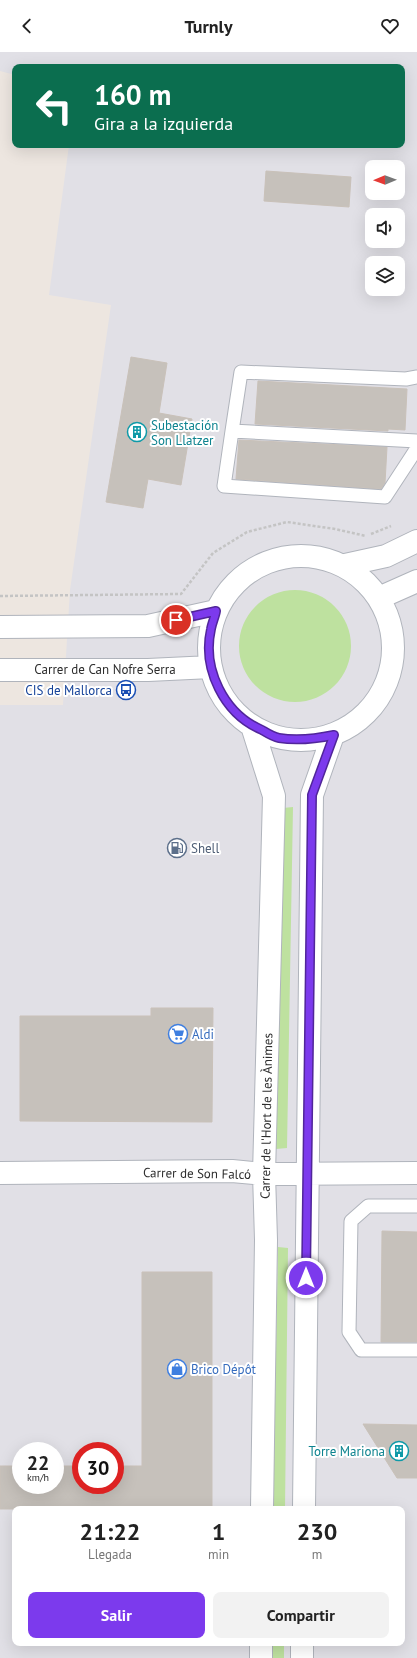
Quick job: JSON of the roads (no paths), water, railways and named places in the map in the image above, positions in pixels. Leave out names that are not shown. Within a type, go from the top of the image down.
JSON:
[{"type":"street","points":[[344,565],[386,556],[417,541]]},
{"type":"street","points":[[285,556],[316,556],[344,565],[381,597],[394,638],[392,669],[380,697],[360,720],[334,735],[306,740],[277,738],[252,726],[233,710],[219,690],[211,667],[209,648],[210,629],[216,611],[233,585],[256,566],[285,556]]},
{"type":"street","points":[[381,597],[417,581]]},
{"type":"street","points":[[0,627],[148,626],[216,611]]},
{"type":"street","name":"Carrer de Can Nofre Serra","points":[[0,670],[148,670],[211,667]]},
{"type":"street","name":"Carrer de l'Hort de les Ànimes","points":[[252,726],[274,796],[264,1174],[266,1247],[262,1506]]},
{"type":"street","points":[[304,1506],[306,1174],[312,795],[334,735]]},
{"type":"street","name":"Carrer de Son Falcó","points":[[0,1173],[232,1171],[264,1174],[417,1173]]},
{"type":"street","points":[[261,1646],[261,1658]]},
{"type":"street","points":[[302,1646],[302,1658]]},
{"type":"lane","points":[[417,377],[406,379],[241,372],[224,486],[385,497],[417,448]]},
{"type":"lane","points":[[232,431],[417,441]]},
{"type":"lane","points":[[417,1206],[368,1206],[350,1221],[349,1332],[361,1350],[417,1350]]},
{"type":"place","name":"Subestación Son Llatzer","points":[[137,432]]},
{"type":"place","name":"CIS de Mallorca","points":[[126,690]]},
{"type":"place","name":"Shell","points":[[177,848]]},
{"type":"place","name":"Aldi","points":[[178,1034]]},
{"type":"place","name":"Brico Dépôt","points":[[177,1369]]},
{"type":"place","name":"Torre Mariona","points":[[399,1451]]}]
